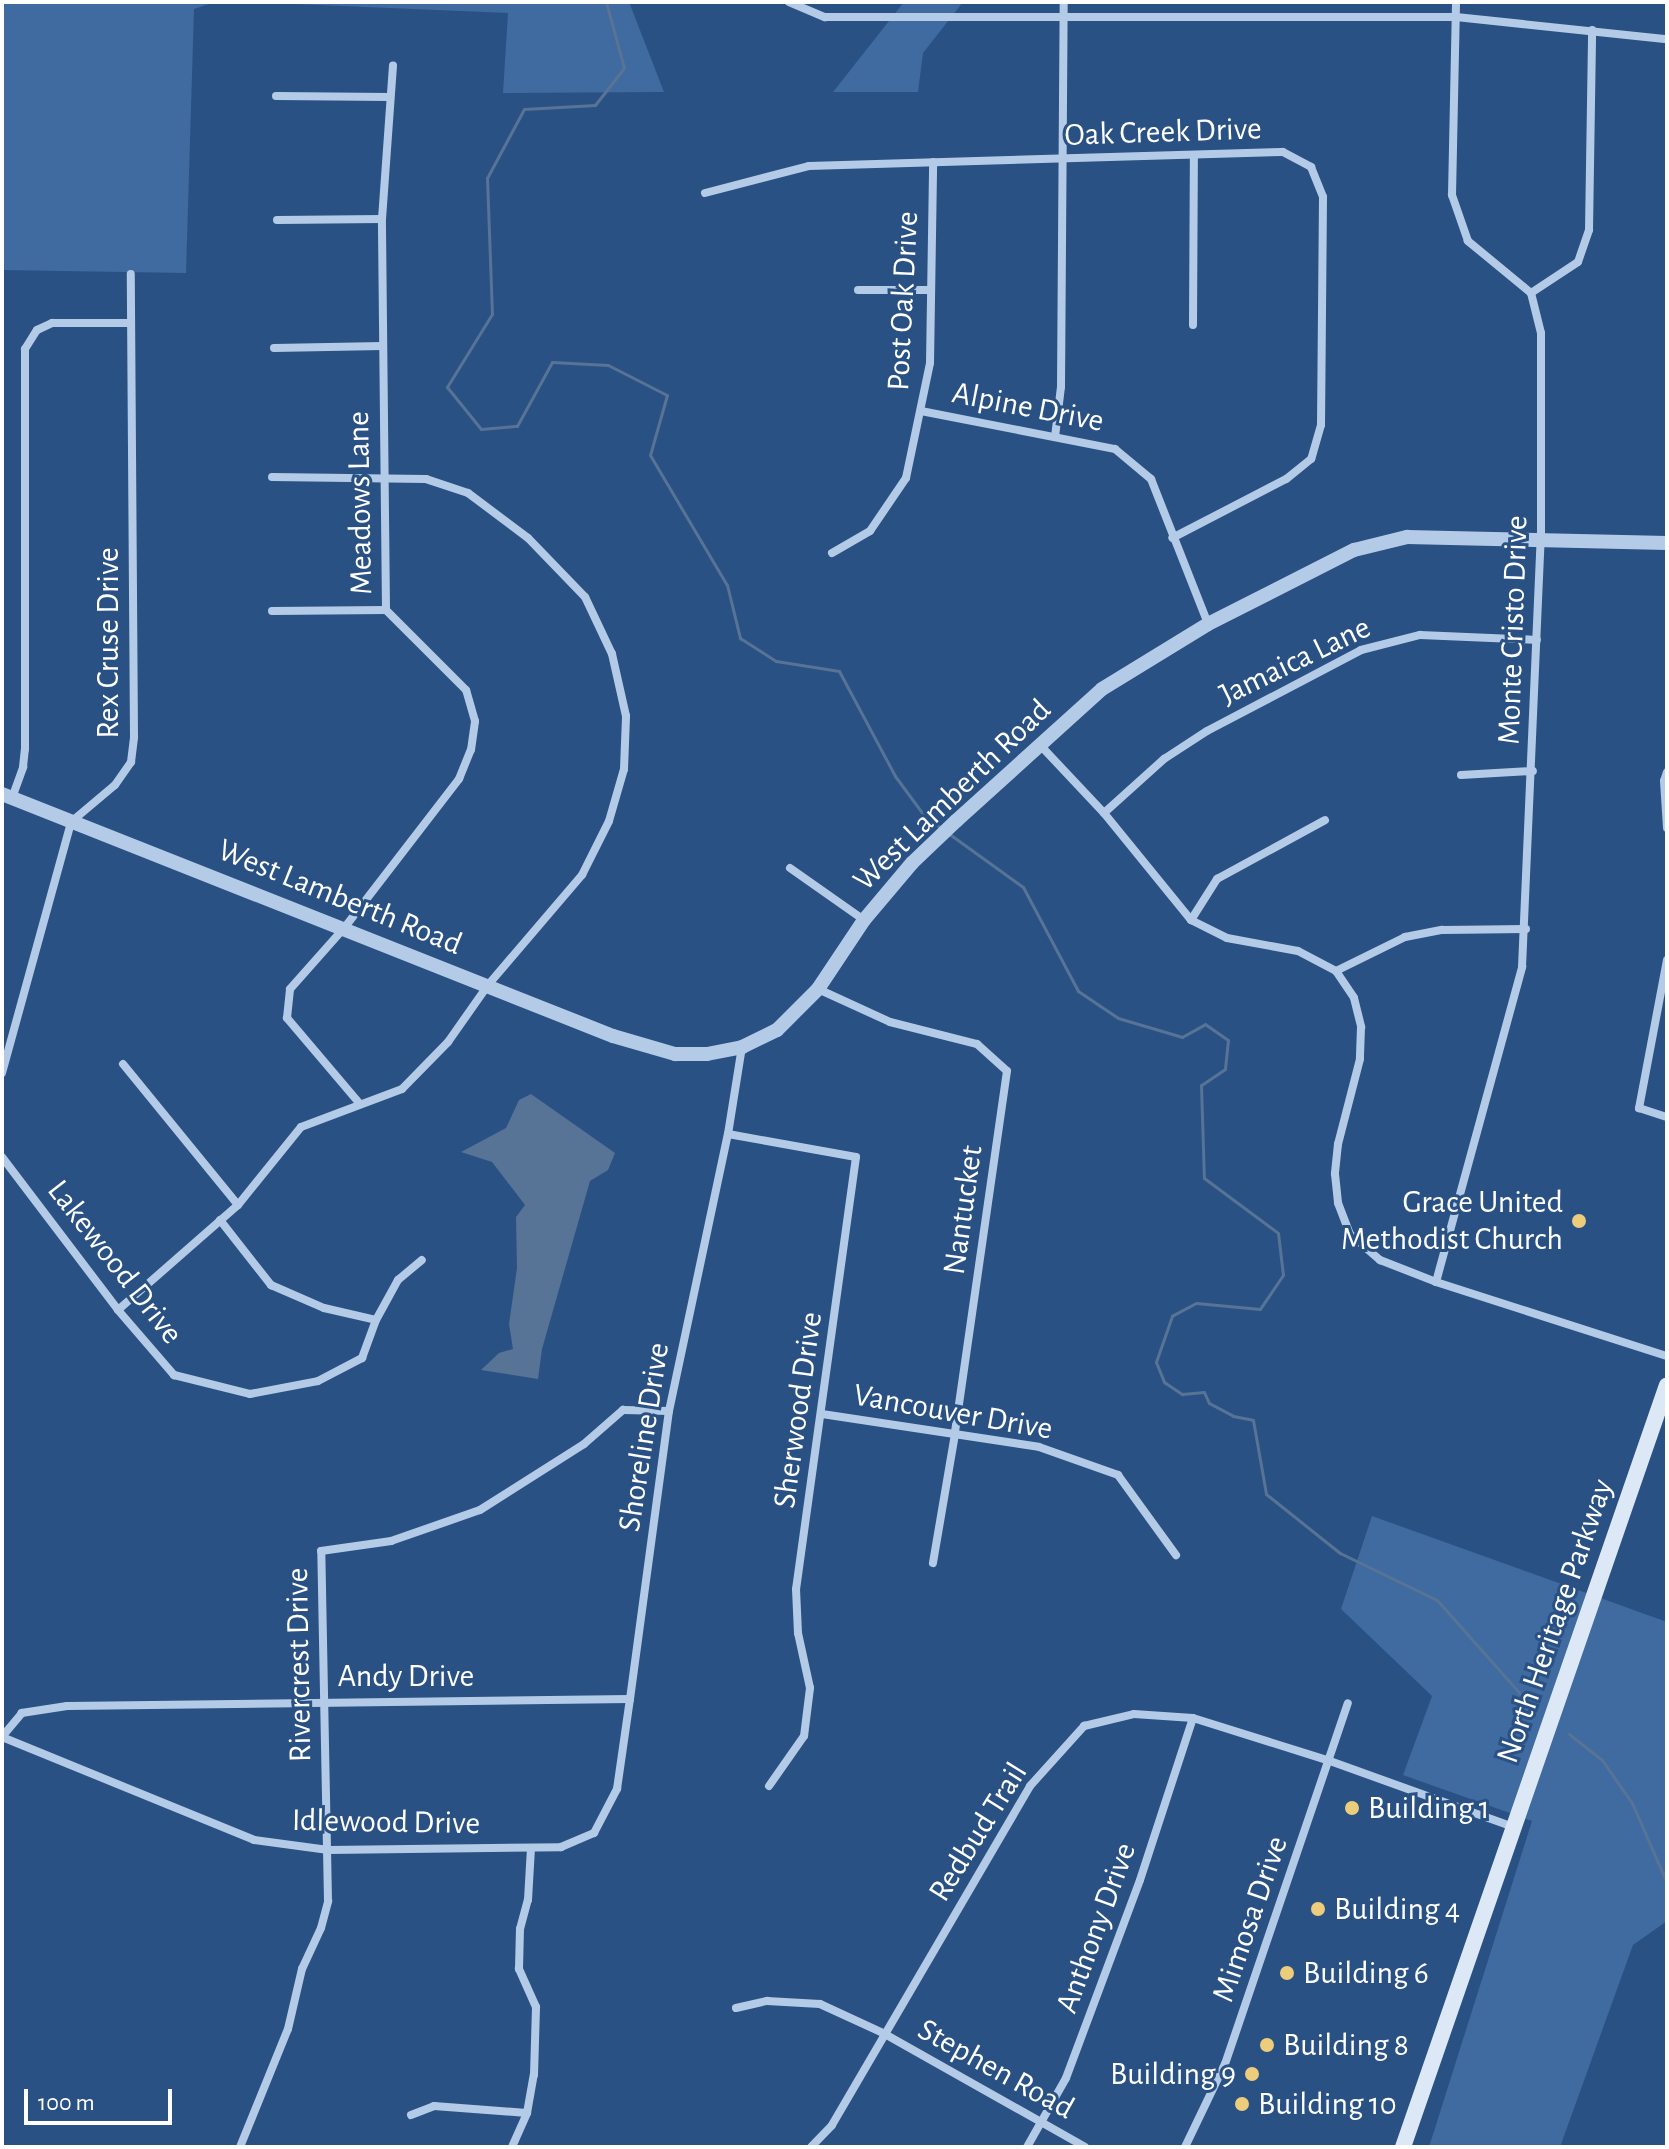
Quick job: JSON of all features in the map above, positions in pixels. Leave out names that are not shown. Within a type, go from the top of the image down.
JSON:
[{"type":"main road","name":"North Heritage Parkway","points":[[1403,2147],[1667,1385]]},
{"type":"street","points":[[1055,437],[1061,387],[1064,2]]},
{"type":"street","points":[[1456,2],[1452,195],[1468,241],[1531,293],[1578,262],[1589,230],[1592,30]]},
{"type":"street","points":[[794,4],[825,17],[1456,17],[1667,39]]},
{"type":"street","name":"Meadows Lane","points":[[360,1104],[287,1018],[290,989],[345,927],[459,779],[471,750],[475,721],[466,690],[386,610],[382,219],[393,65]]},
{"type":"street","points":[[276,96],[389,97]]},
{"type":"street","name":"Oak Creek Drive","points":[[705,193],[809,166],[1283,152],[1311,167],[1323,197],[1321,425],[1311,459],[1286,479],[1172,538]]},
{"type":"street","points":[[1193,325],[1194,155]]},
{"type":"street","name":"Post Oak Drive","points":[[832,553],[870,531],[906,478],[930,363],[933,162]]},
{"type":"street","points":[[277,220],[382,219]]},
{"type":"street","name":"Rex Cruse Drive","points":[[71,822],[125,774],[131,762],[134,737],[131,274]]},
{"type":"street","points":[[858,290],[931,290]]},
{"type":"street","name":"Monte Cristo Drive","points":[[1436,1282],[1522,967],[1526,929],[1541,539],[1541,333],[1531,293]]},
{"type":"street","points":[[7,796],[23,767],[25,749],[25,349],[37,330],[52,323],[130,323]]},
{"type":"street","points":[[274,348],[382,346]]},
{"type":"street","name":"Alpine Drive","points":[[921,411],[1115,449],[1151,479],[1208,624]]},
{"type":"street","points":[[118,1310],[238,1205],[301,1127],[402,1089],[448,1042],[488,985],[582,875],[609,821],[624,769],[624,705],[612,654],[585,597],[528,538],[468,493],[426,479],[272,477]]},
{"type":"street","name":"West Lamberth Road","points":[[7,796],[345,927],[613,1036],[675,1054],[707,1054],[742,1047],[777,1030],[818,989],[864,920],[912,863],[956,821],[1102,689],[1208,624],[1354,550],[1407,537],[1667,543]]},
{"type":"street","points":[[272,611],[386,610]]},
{"type":"street","name":"Jamaica Lane","points":[[1104,813],[1164,759],[1207,731],[1361,650],[1420,635],[1537,640]]},
{"type":"street","points":[[1041,746],[1104,813],[1191,920],[1227,938],[1298,951],[1336,971],[1354,998],[1361,1027],[1360,1059],[1338,1144],[1335,1174],[1338,1203],[1350,1234],[1380,1260],[1436,1282],[1667,1356]]},
{"type":"street","points":[[1461,775],[1533,771]]},
{"type":"street","points":[[1667,772],[1667,828]]},
{"type":"street","points":[[1191,920],[1217,879],[1325,820]]},
{"type":"street","points":[[2,1073],[71,822]]},
{"type":"street","points":[[790,868],[864,920]]},
{"type":"street","points":[[1336,971],[1405,937],[1442,930],[1526,929]]},
{"type":"street","points":[[1667,960],[1639,1108],[1667,1117]]},
{"type":"street","name":"Nantucket","points":[[818,989],[890,1022],[977,1044],[1007,1071],[955,1434],[933,1563]]},
{"type":"street","name":"Shoreline Drive","points":[[594,1833],[617,1789],[669,1411],[728,1134],[742,1047]]},
{"type":"street","points":[[123,1064],[238,1205]]},
{"type":"street","name":"Sherwood Drive","points":[[728,1134],[856,1157],[796,1589],[798,1633],[810,1688],[804,1736],[769,1786]]},
{"type":"street","name":"Lakewood Drive","points":[[2,1157],[118,1310],[174,1375],[250,1394],[318,1381],[362,1358],[376,1320],[398,1280],[422,1260]]},
{"type":"street","points":[[220,1220],[271,1285],[324,1308],[376,1320]]},
{"type":"street","name":"Rivercrest Drive","points":[[240,2147],[288,2029],[302,1969],[321,1928],[328,1901],[321,1551],[391,1541],[480,1510],[584,1444],[623,1410],[669,1411]]},
{"type":"street","name":"Vancouver Drive","points":[[822,1414],[1039,1447],[1118,1475],[1176,1555]]},
{"type":"street","name":"Andy Drive","points":[[2,1737],[22,1713],[67,1706],[322,1700],[630,1699]]},
{"type":"street","name":"Mimosa Drive","points":[[1185,2147],[1225,2064],[1348,1703]]},
{"type":"street","name":"Redbud Trail","points":[[811,2147],[832,2125],[1030,1786],[1084,1726],[1134,1714],[1193,1718],[1330,1761],[1513,1827]]},
{"type":"street","name":"Anthony Drive","points":[[1027,2147],[1072,2063],[1140,1880],[1193,1718]]},
{"type":"street","name":"Idlewood Drive","points":[[2,1737],[254,1840],[328,1850],[531,1848],[561,1847],[594,1833]]},
{"type":"street","points":[[512,2147],[527,2113],[534,2075],[536,2007],[519,1969],[520,1929],[528,1900],[531,1848]]},
{"type":"street","name":"Stephen Road","points":[[736,2008],[767,2001],[820,2004],[883,2033],[1085,2147]]},
{"type":"street","points":[[411,2115],[434,2106],[527,2113]]},
{"type":"shaded area","points":[[2,2],[215,2],[194,9],[186,273],[2,270]]},
{"type":"shaded area","points":[[248,2],[629,2],[664,92],[503,93],[508,13]]},
{"type":"shaded area","points":[[904,2],[963,2],[923,53],[918,92],[833,92]]},
{"type":"shaded area","points":[[531,1094],[615,1153],[608,1170],[590,1181],[542,1349],[538,1379],[481,1370],[499,1353],[513,1349],[509,1324],[517,1268],[516,1217],[525,1205],[492,1162],[461,1152],[506,1128],[519,1100]]},
{"type":"shaded area","points":[[1372,1516],[1667,1622],[1667,1921],[1633,1945],[1560,2147],[1429,2147],[1532,1821],[1403,1775],[1432,1696],[1341,1609]]},
{"type":"waterway","points":[[606,2],[624,68],[595,105],[524,109],[487,178],[492,314],[447,387],[481,429],[517,426],[552,362],[608,365],[667,395],[650,455],[727,585],[740,638],[776,661],[839,671],[895,776],[923,814],[942,829]]},
{"type":"waterway","points":[[948,833],[1023,887],[1078,991],[1118,1018],[1182,1037],[1205,1024],[1228,1040],[1225,1069],[1201,1085],[1204,1178],[1278,1233],[1283,1275],[1260,1309],[1196,1303],[1172,1316],[1156,1362],[1164,1382],[1182,1394],[1204,1392],[1209,1403],[1233,1416],[1253,1420],[1266,1494],[1340,1553],[1437,1600],[1532,1707]]},
{"type":"waterway","points":[[1569,1734],[1602,1760],[1632,1803],[1667,1883]]},
{"type":"place","name":"Grace United Methodist Church","points":[[1579,1221]]},
{"type":"place","name":"Building 1","points":[[1352,1808]]},
{"type":"place","name":"Building 4","points":[[1318,1909]]},
{"type":"place","name":"Building 6","points":[[1287,1973]]},
{"type":"place","name":"Building 8","points":[[1267,2045]]},
{"type":"place","name":"Building 9","points":[[1252,2074]]},
{"type":"place","name":"Building 10","points":[[1242,2104]]}]
